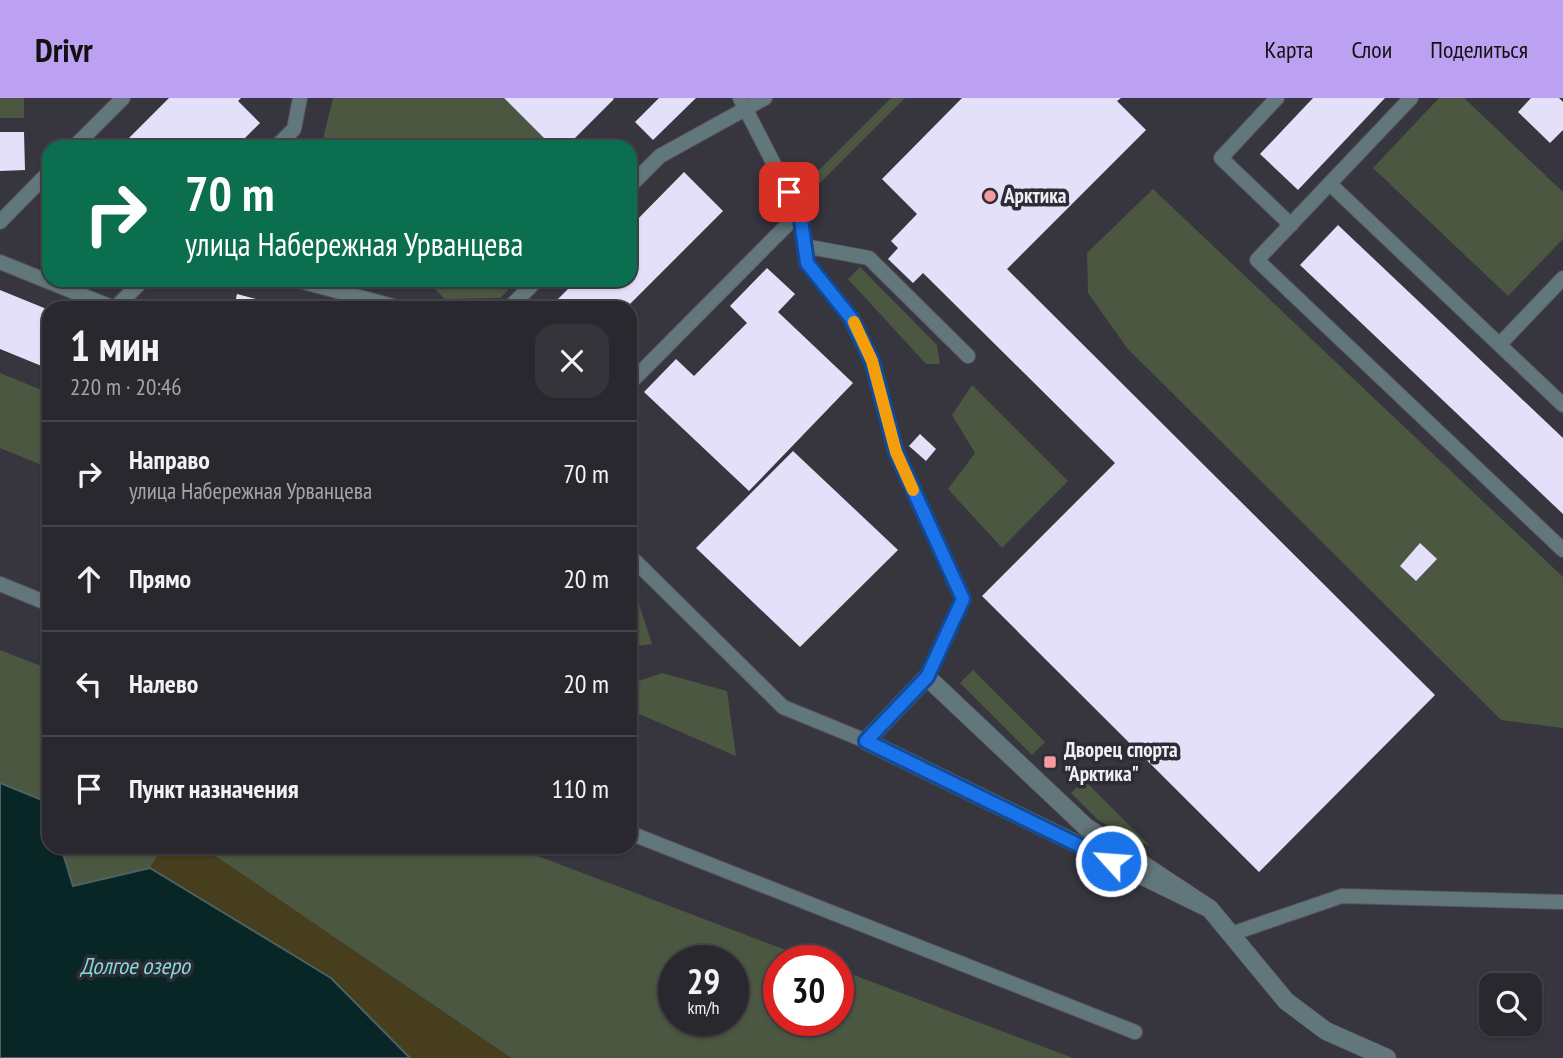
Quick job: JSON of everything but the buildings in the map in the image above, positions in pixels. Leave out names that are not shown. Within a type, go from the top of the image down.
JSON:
[{"type":"street","points":[[1210,909],[866,741],[927,677],[1086,827],[1210,909],[1286,1001],[1326,1031],[1387,1058]]},
{"type":"lane","points":[[81,140],[123,98]]},
{"type":"lane","points":[[282,140],[294,129],[300,98]]},
{"type":"lane","points":[[637,179],[660,156],[742,104],[765,98]]},
{"type":"lane","points":[[1277,98],[1221,158],[1291,225]]},
{"type":"lane","points":[[1411,98],[1257,260],[1563,550]]},
{"type":"lane","points":[[742,104],[800,213],[807,263],[851,318],[872,361],[896,452],[963,599],[927,677]]},
{"type":"lane","points":[[0,222],[42,180]]},
{"type":"lane","points":[[1330,184],[1563,405]]},
{"type":"lane","points":[[637,376],[800,213]]},
{"type":"lane","points":[[804,246],[869,258],[968,356]]},
{"type":"lane","points":[[0,262],[42,279]]},
{"type":"lane","points":[[1500,344],[1563,278]]},
{"type":"lane","points":[[62,287],[98,301]]},
{"type":"lane","points":[[122,301],[136,287]]},
{"type":"lane","points":[[322,287],[374,301]]},
{"type":"lane","points":[[516,301],[530,287]]},
{"type":"lane","points":[[637,563],[783,707],[866,741]]},
{"type":"lane","points":[[0,584],[42,601]]},
{"type":"lane","points":[[637,836],[1135,1032]]},
{"type":"lane","points":[[1231,934],[1342,896],[1563,901]]},
{"type":"shaded area","points":[[0,98],[24,98],[24,118],[0,118]]},
{"type":"shaded area","points":[[333,98],[504,98],[546,140],[323,140]]},
{"type":"shaded area","points":[[891,98],[905,98],[814,189],[808,181]]},
{"type":"shaded area","points":[[1439,98],[1464,98],[1563,192],[1563,239],[1508,296],[1373,168]]},
{"type":"shaded area","points":[[1153,189],[1563,577],[1563,728],[1501,720],[1127,348],[1088,293],[1087,253]]},
{"type":"shaded area","points":[[860,267],[937,345],[940,364],[926,364],[848,279]]},
{"type":"shaded area","points":[[433,287],[511,287],[500,298],[445,299]]},
{"type":"shaded area","points":[[0,373],[42,390],[42,465],[0,448]]},
{"type":"shaded area","points":[[972,385],[1068,481],[1002,548],[948,489],[975,453],[952,415]]},
{"type":"shaded area","points":[[637,598],[652,644],[637,646]]},
{"type":"shaded area","points":[[0,650],[42,666],[42,799],[0,783]]},
{"type":"shaded area","points":[[973,670],[1045,742],[1032,755],[960,683]]},
{"type":"shaded area","points":[[662,673],[727,691],[736,756],[637,713],[637,682]]},
{"type":"shaded area","points":[[1084,780],[1151,847],[1098,820],[1071,793]]},
{"type":"shaded area","points":[[63,854],[159,854],[150,868],[73,886]]},
{"type":"shaded area","points":[[212,854],[532,854],[773,945],[763,945],[763,1036],[854,1036],[854,975],[1073,1058],[511,1058]]},
{"type":"sand","points":[[159,854],[212,854],[511,1058],[410,1058],[331,977],[150,868]]},
{"type":"water","name":"Долгое озеро","points":[[0,783],[42,800],[42,854],[63,854],[73,886],[150,868],[331,978],[410,1058],[0,1058]]},
{"type":"slow traffic","points":[[854,322],[872,361],[896,452],[913,490]]},
{"type":"place","name":"Арктика","points":[[990,196]]},
{"type":"place","name":"Дворец спорта \"Арктика\"","points":[[1050,762]]},
{"type":"route","points":[[789,192],[800,213],[807,263],[851,318],[872,361],[896,452],[963,599],[927,677],[866,741],[1111,861]]}]
